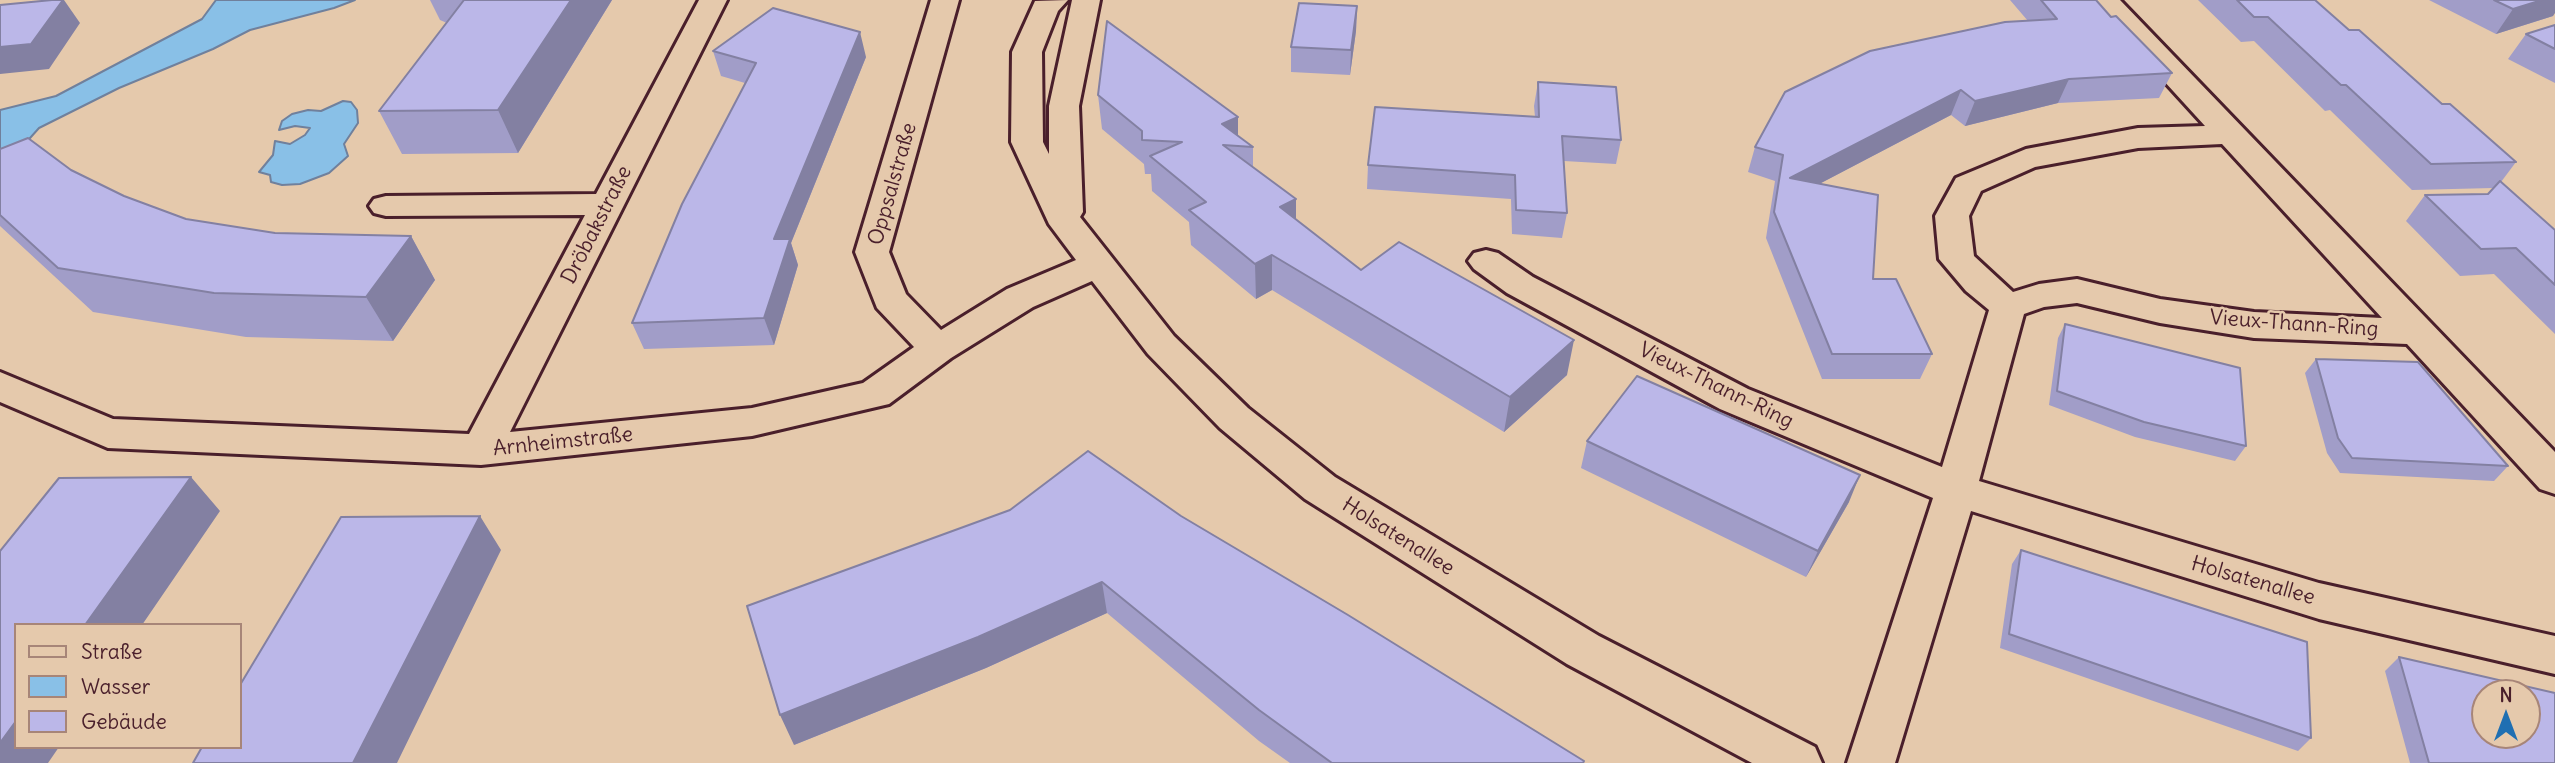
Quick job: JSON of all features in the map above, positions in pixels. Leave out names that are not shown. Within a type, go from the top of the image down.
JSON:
[{"type":"street","name":"Dröbakstraße","points":[[481,450],[713,0]]},
{"type":"street","name":"Oppsalstraße","points":[[938,349],[890,299],[872,252],[945,0]]},
{"type":"street","name":"Holsatenallee","points":[[1054,0],[1045,7],[1027,52],[1027,142],[1066,224],[1161,345],[1234,418],[1320,488],[1583,650],[1798,763]]},
{"type":"street","points":[[1066,224],[1064,106],[1086,0]]},
{"type":"street","name":"Vieux-Thann-Ring","points":[[2104,0],[2555,478]]},
{"type":"street","points":[[1871,763],[1956,490],[2008,307],[1979,283],[1957,259],[1952,216],[1968,185],[2038,156],[2138,138],[2231,134]]},
{"type":"street","points":[[386,206],[608,204]]},
{"type":"street","name":"Vieux-Thann-Ring","points":[[1486,261],[1521,285],[1734,399],[1956,490]]},
{"type":"street","name":"Arnheimstraße","points":[[0,386],[108,433],[481,450],[752,422],[875,394],[938,349],[1020,298],[1097,265]]},
{"type":"street","name":"Vieux-Thann-Ring","points":[[2008,307],[2039,296],[2077,291],[2160,311],[2254,325],[2417,332]]},
{"type":"street","name":"Holsatenallee","points":[[1956,490],[2319,601],[2555,655]]},
{"type":"water","points":[[216,0],[355,0],[250,30],[213,49],[119,88],[39,128],[13,157],[0,160],[0,110],[56,96],[202,19]]},
{"type":"water","points":[[343,101],[351,102],[357,110],[358,123],[344,144],[348,156],[329,173],[300,184],[282,185],[271,182],[270,175],[259,172],[273,155],[275,141],[290,144],[305,135],[310,128],[295,126],[279,130],[282,121],[292,114],[308,110],[321,111]]},
{"type":"building","points":[[63,0],[31,44],[0,47],[0,5]]},
{"type":"building","points":[[464,0],[571,0],[498,110],[379,111]]},
{"type":"building","points":[[2041,0],[2096,0],[2111,17],[2116,16],[2172,73],[2069,79],[1975,101],[1961,90],[1790,178],[1878,195],[1873,279],[1896,279],[1932,354],[1832,354],[1774,212],[1783,155],[1755,147],[1785,92],[1870,51],[2005,22],[2057,19]]},
{"type":"building","points":[[2237,0],[2315,0],[2349,30],[2359,30],[2442,104],[2450,104],[2516,162],[2431,164],[2268,17],[2254,17]]},
{"type":"building","points":[[2494,0],[2542,0],[2513,9]]},
{"type":"building","points":[[1299,3],[1357,6],[1351,50],[1291,47]]},
{"type":"building","points":[[773,8],[860,32],[774,239],[790,239],[764,318],[632,323],[682,204],[756,63],[713,51]]},
{"type":"building","points":[[1107,21],[1238,117],[1222,124],[1253,147],[1223,145],[1296,199],[1280,207],[1361,270],[1399,242],[1574,340],[1510,397],[1272,255],[1255,264],[1189,210],[1206,202],[1150,156],[1182,142],[1142,140],[1142,131],[1098,95]]},
{"type":"building","points":[[2555,25],[2555,49],[2526,34]]},
{"type":"building","points":[[1538,82],[1616,87],[1621,140],[1562,136],[1567,213],[1516,210],[1515,175],[1368,165],[1375,107],[1539,117]]},
{"type":"building","points":[[28,138],[71,170],[124,196],[186,219],[275,233],[411,236],[366,297],[214,293],[58,268],[0,215],[0,149]]},
{"type":"building","points":[[2500,181],[2555,230],[2555,285],[2516,248],[2481,249],[2425,195],[2488,194]]},
{"type":"building","points":[[2065,324],[2240,368],[2246,446],[2144,422],[2057,391]]},
{"type":"building","points":[[2316,359],[2418,362],[2508,466],[2352,458],[2338,438]]},
{"type":"building","points":[[1637,376],[1860,475],[1818,551],[1587,441]]},
{"type":"building","points":[[1088,451],[1181,516],[1348,615],[1584,761],[1583,763],[1332,763],[1259,710],[1102,582],[978,637],[780,715],[747,606],[1010,510]]},
{"type":"building","points":[[191,477],[86,623],[14,623],[14,724],[0,743],[0,551],[59,478]]},
{"type":"building","points":[[480,516],[353,763],[193,763],[201,749],[242,749],[242,682],[341,517]]},
{"type":"building","points":[[2021,550],[2307,642],[2311,738],[2009,634]]},
{"type":"building","points":[[2399,657],[2494,679],[2471,679],[2471,749],[2541,749],[2541,690],[2555,693],[2555,763],[2429,763]]}]
